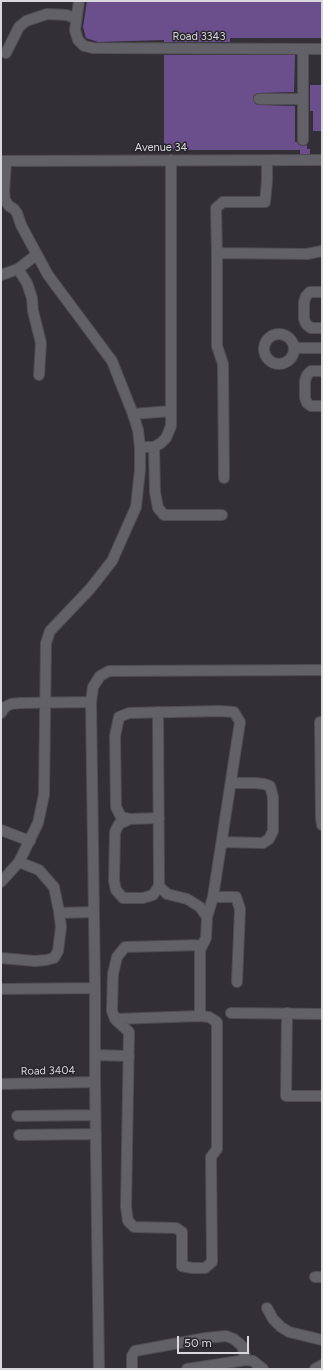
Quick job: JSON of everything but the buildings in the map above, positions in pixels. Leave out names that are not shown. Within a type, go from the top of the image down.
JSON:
[{"type":"street","points":[[6,53],[19,27],[26,21],[47,14],[67,15],[76,19],[79,1]]},
{"type":"street","name":"Road 3343","points":[[76,19],[75,30],[78,40],[84,46],[93,48],[322,50]]},
{"type":"street","points":[[303,50],[303,140]]},
{"type":"street","points":[[259,99],[303,99]]},
{"type":"street","points":[[140,448],[154,447],[162,443],[171,426],[170,160]]},
{"type":"street","name":"Avenue 34","points":[[3,161],[322,160]]},
{"type":"street","points":[[1,882],[19,862],[30,841],[38,823],[44,795],[46,642],[50,631],[90,589],[112,561],[136,507],[140,470],[138,430],[112,361],[48,275],[21,225],[17,213],[14,209],[8,206],[5,200],[4,192],[3,161]]},
{"type":"street","points":[[224,478],[223,364],[217,346],[218,253],[216,208],[223,202],[265,202],[267,161]]},
{"type":"street","points":[[218,253],[307,254],[322,251]]},
{"type":"street","points":[[1,274],[18,269],[36,255]]},
{"type":"street","points":[[18,269],[27,283],[32,298],[42,343],[39,374]]},
{"type":"street","points":[[322,292],[310,292],[306,296],[304,302],[304,319],[306,324],[311,328],[322,328]]},
{"type":"street","points":[[294,348],[322,348]]},
{"type":"street","points":[[322,371],[311,371],[307,374],[305,381],[305,398],[307,403],[311,406],[322,406]]},
{"type":"street","points":[[133,414],[171,411]]},
{"type":"street","points":[[154,447],[155,492],[158,508],[164,514],[222,514]]},
{"type":"street","points":[[99,1369],[91,694],[96,679],[109,671],[322,670]]},
{"type":"street","points":[[1,713],[5,707],[11,704],[91,702]]},
{"type":"street","points":[[130,819],[119,824],[116,832],[114,881],[116,890],[123,898],[142,898],[153,895],[159,886],[158,712]]},
{"type":"street","points":[[159,818],[130,819],[121,817],[116,807],[116,736],[119,717],[128,713],[234,712],[240,722],[213,897],[207,917],[206,938],[200,950],[200,1016]]},
{"type":"street","points":[[320,722],[322,825]]},
{"type":"street","points":[[222,842],[263,843],[269,839],[272,831],[273,797],[270,786],[255,782],[231,783]]},
{"type":"street","points":[[1,830],[30,841]]},
{"type":"street","points":[[1,958],[35,961],[54,958],[58,951],[61,927],[60,913],[54,887],[39,870],[19,862]]},
{"type":"street","points":[[159,886],[167,894],[187,899],[200,907],[207,917]]},
{"type":"street","points":[[213,897],[236,897],[240,909],[237,982]]},
{"type":"street","points":[[60,913],[94,912]]},
{"type":"street","points":[[115,1019],[200,1016],[209,1017],[216,1022],[216,1149],[211,1157],[212,1262],[205,1268],[182,1266],[182,1232],[176,1228],[134,1228],[128,1221],[126,1207],[129,1032],[115,1019],[112,1011],[113,974],[117,957],[125,946],[202,945]]},
{"type":"street","points":[[1,989],[95,988]]},
{"type":"street","points":[[231,1013],[322,1014]]},
{"type":"street","points":[[287,1014],[286,1096],[322,1096]]},
{"type":"street","points":[[95,1055],[129,1056]]},
{"type":"street","name":"Road 3404","points":[[1,1084],[95,1082]]},
{"type":"street","points":[[18,1116],[95,1115]]},
{"type":"street","points":[[19,1135],[96,1134]]},
{"type":"street","points":[[267,1308],[281,1327],[289,1332],[322,1340]]},
{"type":"street","points":[[132,1369],[132,1356],[135,1351],[206,1338],[226,1336],[234,1339],[242,1346],[246,1360]]},
{"type":"street","points":[[187,1369],[246,1360],[253,1362],[263,1369]]},
{"type":"street","points":[[315,1369],[322,1365]]}]
